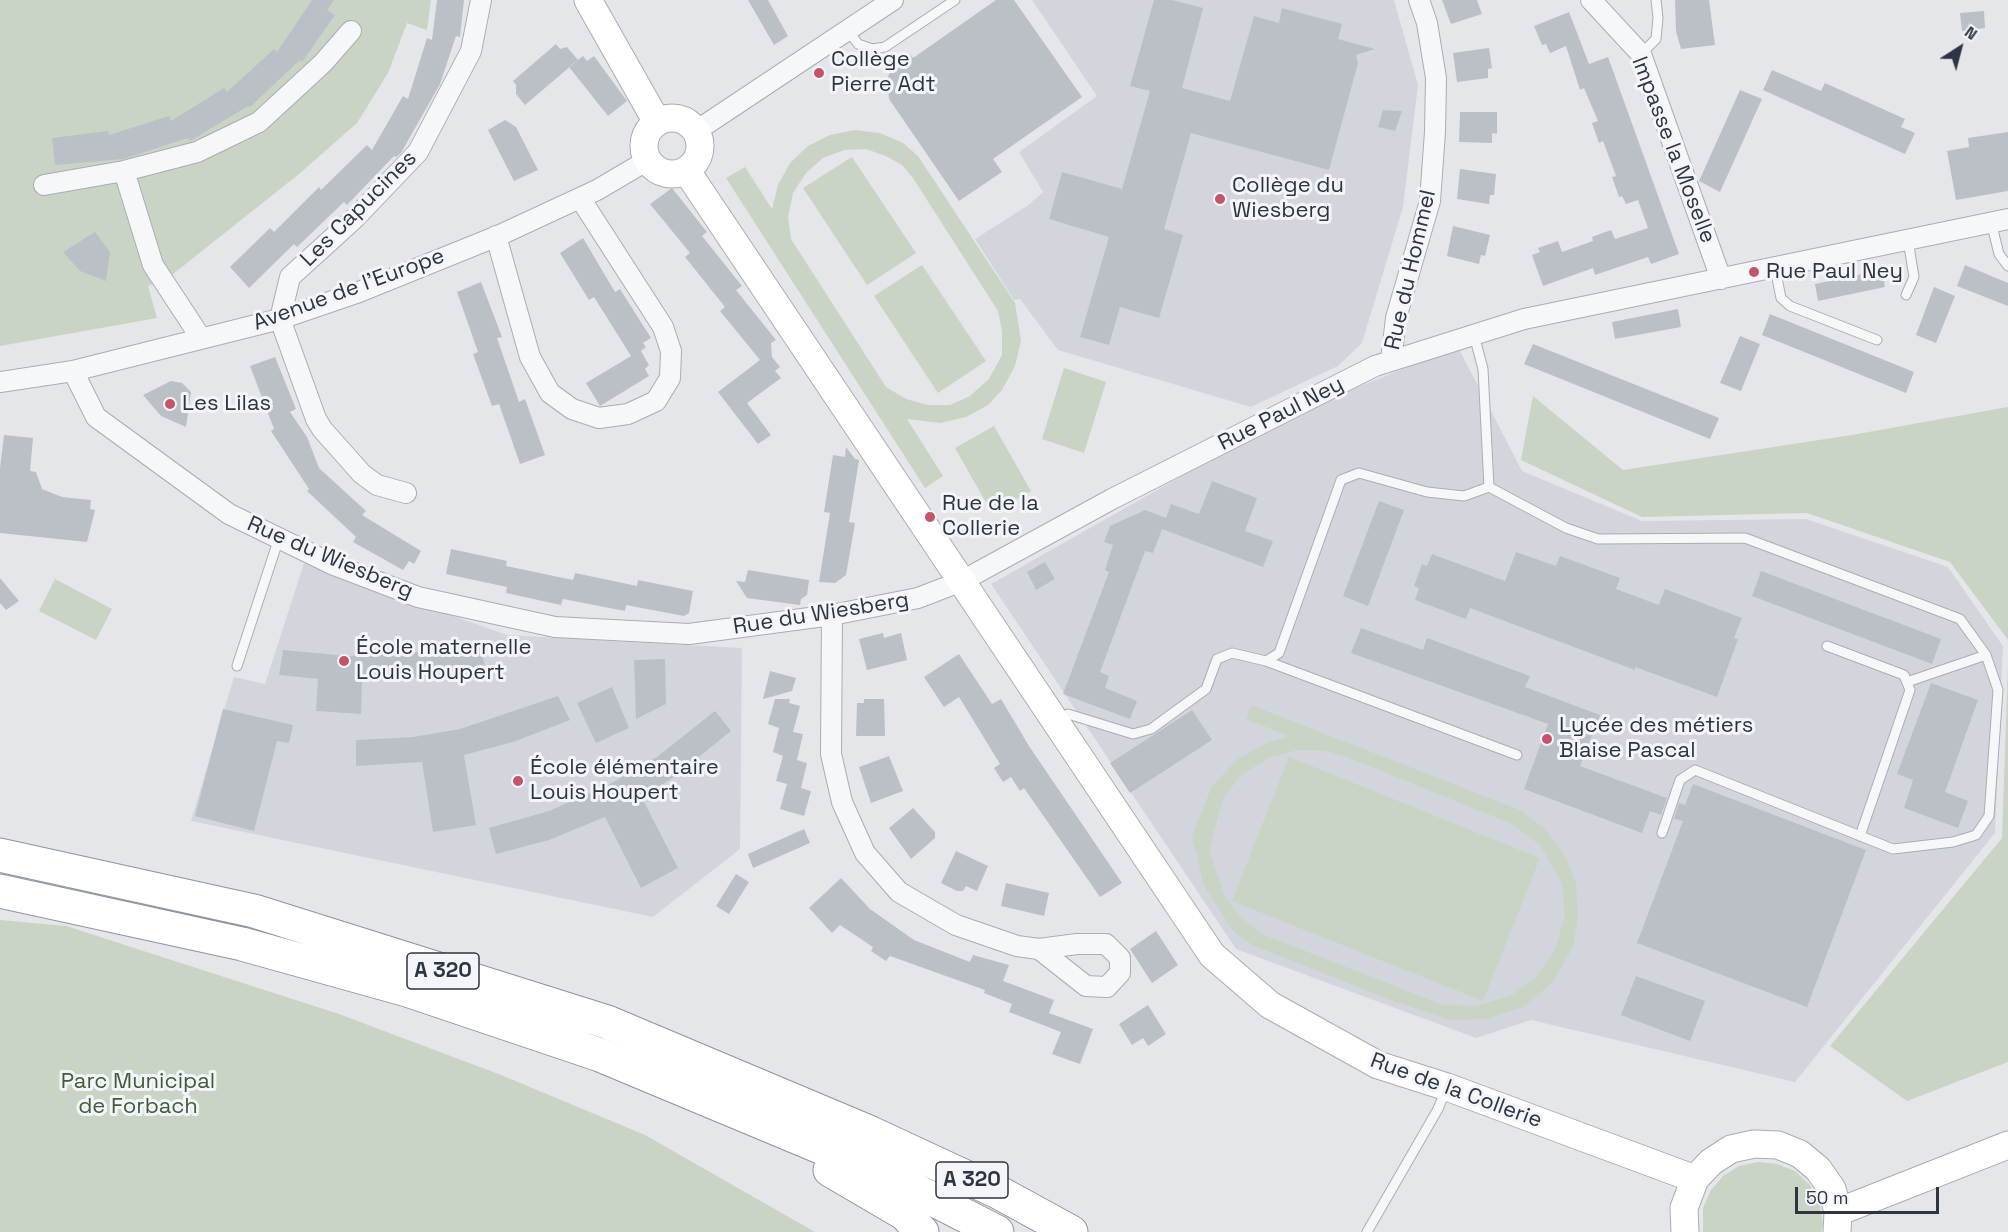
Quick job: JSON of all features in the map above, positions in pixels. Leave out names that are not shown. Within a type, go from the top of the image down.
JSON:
[{"type":"highway","name":"A 320","points":[[0,855],[254,911],[607,1022],[872,1133],[998,1192],[1071,1232]]},
{"type":"highway","name":"A 320","points":[[0,891],[253,947],[407,990],[600,1055],[878,1171],[997,1232]]},
{"type":"highway","points":[[600,1055],[724,1121],[823,1166],[904,1214],[922,1232]]},
{"type":"street","name":"Les Capucines","points":[[280,320],[290,277],[356,217],[418,152],[471,51],[481,0]]},
{"type":"street","points":[[588,0],[657,122]]},
{"type":"street","name":"Rue du Hommel","points":[[1391,361],[1396,318],[1430,201],[1436,78],[1427,23],[1419,0]]},
{"type":"street","name":"Impasse la Moselle","points":[[1591,0],[1641,54],[1721,279]]},
{"type":"street","points":[[696,131],[889,1]]},
{"type":"street","points":[[44,185],[124,171],[197,152],[259,122],[307,79],[351,32]]},
{"type":"street","points":[[678,119],[696,131],[699,153],[686,170],[676,174],[665,173],[656,169],[648,160],[644,149],[645,139],[649,129],[657,122],[678,119]]},
{"type":"street","name":"Avenue de l'Europe","points":[[0,382],[74,371],[280,320],[359,292],[496,236],[580,198],[648,160]]},
{"type":"street","name":"Rue de la Collerie","points":[[686,170],[1212,955],[1270,1005],[1378,1065],[1447,1087],[1695,1179]]},
{"type":"street","points":[[124,171],[153,264],[201,338]]},
{"type":"street","points":[[496,236],[530,357],[550,393],[572,410],[599,418],[628,414],[656,401],[670,378],[671,351],[663,327],[580,198]]},
{"type":"street","name":"Rue Paul Ney","points":[[962,581],[1112,500],[1375,366],[1524,320],[2000,220]]},
{"type":"street","points":[[280,320],[316,419],[322,429],[362,474],[377,484],[406,493]]},
{"type":"street","name":"Rue du Wiesberg","points":[[74,371],[96,417],[230,514],[334,565],[418,597],[555,627],[689,634],[832,615],[918,598],[962,581]]},
{"type":"street","points":[[832,615],[831,754],[842,802],[866,853],[899,892],[956,925],[1017,946],[1039,949]]},
{"type":"street","points":[[1685,1232],[1684,1208],[1695,1179],[1711,1162],[1731,1149],[1754,1144],[1778,1145],[1800,1154],[1818,1169],[1832,1189],[1838,1222],[2008,1145]]},
{"type":"lane","points":[[847,29],[858,44],[872,49],[885,47],[955,0]]},
{"type":"lane","points":[[1641,54],[1656,39],[1658,18],[1656,0]]},
{"type":"lane","points":[[2000,220],[1999,254],[2008,266]]},
{"type":"lane","points":[[1906,295],[1914,277],[1908,240]]},
{"type":"lane","points":[[1775,268],[1781,298],[1790,306],[1877,340]]},
{"type":"lane","points":[[1474,335],[1483,369],[1489,486]]},
{"type":"lane","points":[[1266,661],[1279,653],[1341,480],[1359,473],[1427,492],[1464,496],[1489,486]]},
{"type":"lane","points":[[1489,486],[1566,528],[1598,539],[1745,538],[1960,620],[1986,655],[1998,690],[1989,816],[1976,835],[1953,842],[1893,849],[1695,771],[1680,780],[1662,833]]},
{"type":"lane","points":[[237,666],[279,538]]},
{"type":"lane","points":[[1827,646],[1904,675],[1910,690],[1860,836]]},
{"type":"lane","points":[[1056,721],[1068,714],[1133,734],[1151,729],[1206,689],[1217,659],[1232,653],[1266,661],[1517,755]]},
{"type":"lane","points":[[1907,682],[1986,655]]},
{"type":"lane","points":[[1367,1232],[1438,1109],[1447,1087]]},
{"type":"shaded area","name":"Collège du Wiesberg","points":[[1032,0],[1394,0],[1418,85],[1403,207],[1362,343],[1338,366],[1251,407],[1058,350],[1020,299],[1014,300],[975,239],[1027,206],[1043,192],[1019,152],[1097,96]]},
{"type":"shaded area","name":"Lycée des métiers Blaise Pascal","points":[[1458,347],[1522,471],[1642,521],[1806,519],[1948,567],[2003,646],[1995,833],[1795,1082],[1531,1020],[1476,1038],[1236,949],[991,584],[1293,413]]},
{"type":"shaded area","points":[[304,563],[507,635],[742,648],[740,849],[653,917],[191,821],[234,677],[265,684]]},
{"type":"green space","points":[[0,0],[431,0],[427,30],[407,23],[388,73],[357,123],[299,174],[173,274],[148,286],[157,318],[0,346]]},
{"type":"green space","points":[[855,130],[880,133],[903,143],[918,156],[1015,303],[1021,341],[1015,366],[1002,390],[988,405],[966,417],[940,423],[907,419],[943,476],[925,488],[726,178],[745,167],[772,209],[778,185],[790,163],[808,146],[830,135]],"holes":[[[866,149],[902,165],[913,178],[998,311],[1002,331],[1002,355],[989,379],[970,396],[950,405],[928,405],[906,399],[886,387],[791,239],[788,217],[793,193],[806,173],[823,158],[844,150]]]},
{"type":"green space","points":[[852,157],[916,253],[867,285],[803,188]]},
{"type":"green space","points":[[922,265],[986,361],[938,393],[874,296]]},
{"type":"green space","points":[[1064,368],[1106,382],[1084,453],[1042,439]]},
{"type":"green space","points":[[1533,396],[1623,470],[1852,435],[2008,407],[2008,640],[1950,562],[1807,513],[1642,517],[1521,460]]},
{"type":"green space","points":[[994,426],[1031,491],[992,513],[955,448]]},
{"type":"green space","points":[[55,579],[112,609],[96,640],[39,611]]},
{"type":"green space","points":[[2008,664],[2008,1062],[1907,1101],[1830,1046],[2002,838]]},
{"type":"green space","points":[[1251,705],[1520,810],[1545,829],[1567,858],[1576,884],[1578,918],[1573,947],[1552,983],[1523,1007],[1486,1019],[1451,1020],[1396,1002],[1254,946],[1234,932],[1204,886],[1192,836],[1212,786],[1239,758],[1267,743],[1288,736],[1246,719]],"holes":[[[1299,750],[1325,751],[1344,756],[1512,824],[1540,845],[1562,883],[1565,915],[1555,950],[1536,977],[1510,996],[1475,1006],[1443,1005],[1262,934],[1239,916],[1225,897],[1209,850],[1223,799],[1240,776],[1270,757]]]},
{"type":"green space","points":[[1289,757],[1540,858],[1483,1001],[1232,901]]},
{"type":"green space","name":"Parc Municipal de Forbach","points":[[0,920],[66,926],[339,1014],[501,1075],[645,1135],[815,1232],[0,1232]]},
{"type":"green space","points":[[1758,1162],[1777,1164],[1795,1171],[1809,1184],[1819,1202],[1823,1223],[1821,1232],[1703,1232],[1703,1208],[1711,1190],[1723,1176],[1739,1166]]},
{"type":"building","points":[[312,0],[334,0],[327,10],[335,15],[302,62],[300,60],[250,107],[248,106],[190,141],[188,138],[123,159],[55,165],[52,138],[108,131],[109,135],[169,116],[171,121],[224,88],[227,92],[274,49],[277,52]]},
{"type":"building","points":[[437,0],[464,0],[460,37],[456,36],[440,84],[401,153],[394,156],[347,205],[344,202],[297,247],[294,244],[249,288],[230,267],[270,228],[274,232],[319,187],[321,190],[367,145],[372,150],[403,96],[408,99],[427,38],[432,40]]},
{"type":"building","points":[[748,0],[768,0],[788,36],[774,45]]},
{"type":"building","points":[[996,0],[1014,0],[1082,97],[993,159],[1002,172],[959,201],[889,99],[887,78],[893,67],[903,58],[910,54],[913,58]]},
{"type":"building","points":[[1154,0],[1172,0],[1203,8],[1182,88],[1230,101],[1254,16],[1279,23],[1282,8],[1342,24],[1338,39],[1375,49],[1356,55],[1358,63],[1329,170],[1191,133],[1164,229],[1183,235],[1159,318],[1120,307],[1109,345],[1080,337],[1109,237],[1049,219],[1062,172],[1122,189],[1150,91],[1130,86]]},
{"type":"building","points":[[1442,0],[1477,0],[1482,14],[1451,24]]},
{"type":"building","points":[[1675,0],[1709,0],[1715,45],[1681,49],[1676,31]]},
{"type":"building","points":[[1984,11],[1985,28],[1962,31],[1960,13]]},
{"type":"building","points":[[1569,12],[1589,64],[1608,57],[1679,254],[1651,264],[1648,257],[1595,275],[1593,268],[1543,286],[1532,255],[1540,252],[1538,248],[1558,241],[1562,252],[1593,241],[1592,237],[1611,230],[1615,239],[1648,228],[1638,200],[1626,204],[1622,196],[1619,197],[1612,177],[1616,176],[1603,141],[1599,143],[1592,123],[1598,121],[1584,88],[1580,90],[1566,46],[1550,53],[1546,44],[1542,45],[1534,26]]},
{"type":"building","points":[[556,44],[560,49],[567,47],[578,60],[525,105],[516,94],[516,85],[513,81]]},
{"type":"building","points":[[1489,48],[1492,68],[1488,69],[1488,78],[1457,82],[1453,53]]},
{"type":"building","points":[[583,56],[587,61],[594,56],[627,101],[608,116],[569,67]]},
{"type":"building","points":[[1772,70],[1821,91],[1825,83],[1905,119],[1901,127],[1915,133],[1905,154],[1763,90]]},
{"type":"building","points":[[1740,90],[1762,99],[1720,192],[1699,181]]},
{"type":"building","points":[[1383,110],[1402,111],[1395,131],[1378,127]]},
{"type":"building","points":[[1460,112],[1497,112],[1497,134],[1492,133],[1492,143],[1459,142]]},
{"type":"building","points":[[505,120],[516,127],[538,170],[514,181],[488,130]]},
{"type":"building","points":[[2008,132],[2008,191],[1956,200],[1947,151],[1969,147],[1968,138]]},
{"type":"building","points":[[1460,169],[1496,174],[1494,195],[1490,195],[1489,204],[1457,199]]},
{"type":"building","points":[[672,188],[707,232],[702,236],[742,286],[736,290],[776,340],[771,343],[772,357],[780,367],[775,371],[781,378],[747,403],[771,435],[758,444],[718,392],[760,360],[720,311],[725,307],[685,257],[690,253],[650,204]]},
{"type":"building","points":[[1453,226],[1490,235],[1485,256],[1481,255],[1479,264],[1447,256]]},
{"type":"building","points":[[95,232],[110,252],[106,281],[80,271],[63,252]]},
{"type":"building","points":[[583,238],[615,292],[620,289],[651,338],[643,343],[646,347],[641,351],[649,365],[645,369],[649,376],[600,406],[586,383],[631,356],[594,297],[589,300],[560,253]]},
{"type":"building","points":[[1965,265],[2008,283],[2008,306],[1957,286]]},
{"type":"building","points":[[1882,270],[1885,287],[1818,301],[1815,284]]},
{"type":"building","points":[[481,282],[502,337],[497,338],[519,402],[525,399],[545,455],[520,464],[499,404],[492,406],[473,354],[478,352],[457,292]]},
{"type":"building","points":[[1934,287],[1955,296],[1936,343],[1916,335]]},
{"type":"building","points":[[1678,309],[1681,327],[1615,339],[1612,322]]},
{"type":"building","points":[[1770,314],[1914,372],[1906,393],[1762,335]]},
{"type":"building","points":[[1740,336],[1760,344],[1741,391],[1720,383]]},
{"type":"building","points":[[1533,344],[1719,418],[1710,439],[1524,364]]},
{"type":"building","points":[[275,357],[296,409],[290,412],[307,437],[319,468],[366,511],[362,515],[421,551],[414,564],[409,561],[403,570],[353,542],[356,537],[307,491],[309,489],[271,431],[274,429],[250,366]]},
{"type":"building","name":"Les Lilas","points":[[171,381],[182,383],[191,392],[186,427],[161,416],[143,395]]},
{"type":"building","points":[[4,435],[33,438],[30,471],[36,472],[42,489],[62,497],[91,500],[90,509],[95,510],[87,542],[0,533],[0,468]]},
{"type":"building","points":[[846,447],[855,459],[859,460],[849,522],[855,523],[846,575],[835,583],[819,582],[830,513],[824,512],[833,455],[845,457]]},
{"type":"building","points":[[1212,481],[1257,498],[1245,531],[1273,541],[1263,567],[1162,529],[1153,553],[1145,551],[1100,672],[1109,676],[1105,688],[1137,701],[1130,719],[1063,694],[1109,572],[1105,570],[1113,545],[1104,542],[1110,526],[1145,510],[1166,518],[1171,504],[1199,514]]},
{"type":"building","points":[[1379,501],[1404,510],[1368,606],[1343,596]]},
{"type":"building","points":[[451,549],[507,561],[506,566],[573,580],[575,573],[637,586],[638,580],[693,591],[689,613],[684,616],[626,605],[625,611],[563,599],[561,605],[506,593],[507,587],[446,574]]},
{"type":"building","points":[[1516,552],[1556,566],[1560,556],[1620,578],[1616,589],[1659,605],[1665,589],[1742,618],[1734,638],[1738,639],[1717,697],[1635,667],[1635,670],[1470,608],[1466,619],[1415,600],[1419,588],[1414,586],[1422,564],[1427,566],[1432,554],[1505,581]]},
{"type":"building","points":[[1045,562],[1055,579],[1036,590],[1027,572]]},
{"type":"building","points":[[748,570],[809,580],[807,595],[801,599],[800,605],[747,598],[736,581],[745,582]]},
{"type":"building","points":[[1761,571],[1941,639],[1932,664],[1752,596]]},
{"type":"building","points":[[0,578],[19,601],[6,610],[0,603]]},
{"type":"building","points":[[1361,628],[1423,650],[1427,638],[1530,676],[1525,687],[1600,715],[1580,766],[1667,798],[1661,815],[1650,811],[1642,833],[1524,789],[1548,724],[1351,653]]},
{"type":"building","points":[[883,633],[884,638],[901,633],[907,660],[867,670],[859,639]]},
{"type":"building","points":[[478,641],[485,666],[423,677],[362,681],[361,714],[316,711],[318,679],[279,675],[283,650],[348,656],[373,655],[416,652]]},
{"type":"building","points":[[959,654],[992,704],[1001,699],[1029,746],[1122,883],[1100,897],[1024,788],[1020,791],[1011,777],[1003,782],[994,768],[1000,764],[959,697],[944,707],[924,677]]},
{"type":"building","points":[[665,659],[666,704],[636,719],[634,660]]},
{"type":"building","points":[[770,671],[796,678],[792,691],[763,699]]},
{"type":"building","points":[[1931,683],[1978,700],[1945,792],[1968,801],[1958,828],[1904,808],[1913,780],[1897,774]]},
{"type":"building","points":[[612,687],[629,728],[596,743],[577,703]]},
{"type":"building","points":[[558,696],[570,720],[513,742],[464,755],[476,825],[433,832],[422,762],[356,766],[356,740],[413,737],[460,729]]},
{"type":"building","points":[[775,699],[790,699],[789,703],[800,706],[793,732],[803,734],[797,760],[807,763],[801,788],[811,791],[804,816],[780,809],[787,784],[776,781],[783,756],[773,752],[779,728],[768,724]]},
{"type":"building","points":[[864,699],[884,699],[885,736],[856,736],[857,703],[864,703]]},
{"type":"building","points":[[223,709],[293,725],[289,743],[277,741],[254,831],[195,816]]},
{"type":"building","points":[[1192,710],[1212,740],[1130,793],[1110,763]]},
{"type":"building","points":[[715,711],[731,731],[675,776],[642,798],[678,868],[641,888],[605,817],[549,840],[496,854],[489,828],[549,811],[608,785],[657,757]]},
{"type":"building","points":[[889,756],[903,791],[871,803],[859,767]]},
{"type":"building","points":[[1693,784],[1866,850],[1807,1007],[1637,943],[1683,821],[1674,819],[1679,803],[1685,805]]},
{"type":"building","points":[[913,808],[935,832],[935,838],[911,859],[889,828]]},
{"type":"building","points":[[804,829],[810,843],[753,868],[748,854]]},
{"type":"building","points":[[956,851],[988,866],[977,891],[966,886],[963,891],[957,891],[941,883]]},
{"type":"building","points":[[736,874],[749,882],[729,914],[716,906]]},
{"type":"building","points":[[841,878],[870,909],[914,940],[970,962],[973,955],[1009,965],[1003,981],[1054,1000],[1049,1013],[1093,1029],[1080,1064],[1052,1054],[1061,1032],[1009,1012],[1012,1004],[984,993],[985,990],[890,956],[886,961],[871,951],[873,947],[840,925],[832,933],[809,908]]},
{"type":"building","points":[[1006,883],[1049,893],[1044,916],[1001,906]]},
{"type":"building","points":[[1156,931],[1178,965],[1152,983],[1130,949]]},
{"type":"building","points":[[1636,976],[1705,1001],[1690,1041],[1621,1015]]},
{"type":"building","points":[[1148,1005],[1166,1034],[1148,1046],[1143,1038],[1132,1045],[1119,1024]]},
{"type":"place","name":"Collège Pierre Adt","points":[[819,73]]},
{"type":"place","name":"Collège du Wiesberg","points":[[1220,199]]},
{"type":"place","name":"Rue Paul Ney","points":[[1754,272]]},
{"type":"place","name":"Les Lilas","points":[[170,404]]},
{"type":"place","name":"Rue de la Collerie","points":[[930,517]]},
{"type":"place","name":"École maternelle Louis Houpert","points":[[344,661]]},
{"type":"place","name":"Lycée des métiers Blaise Pascal","points":[[1547,739]]},
{"type":"place","name":"École élémentaire Louis Houpert","points":[[518,781]]}]
